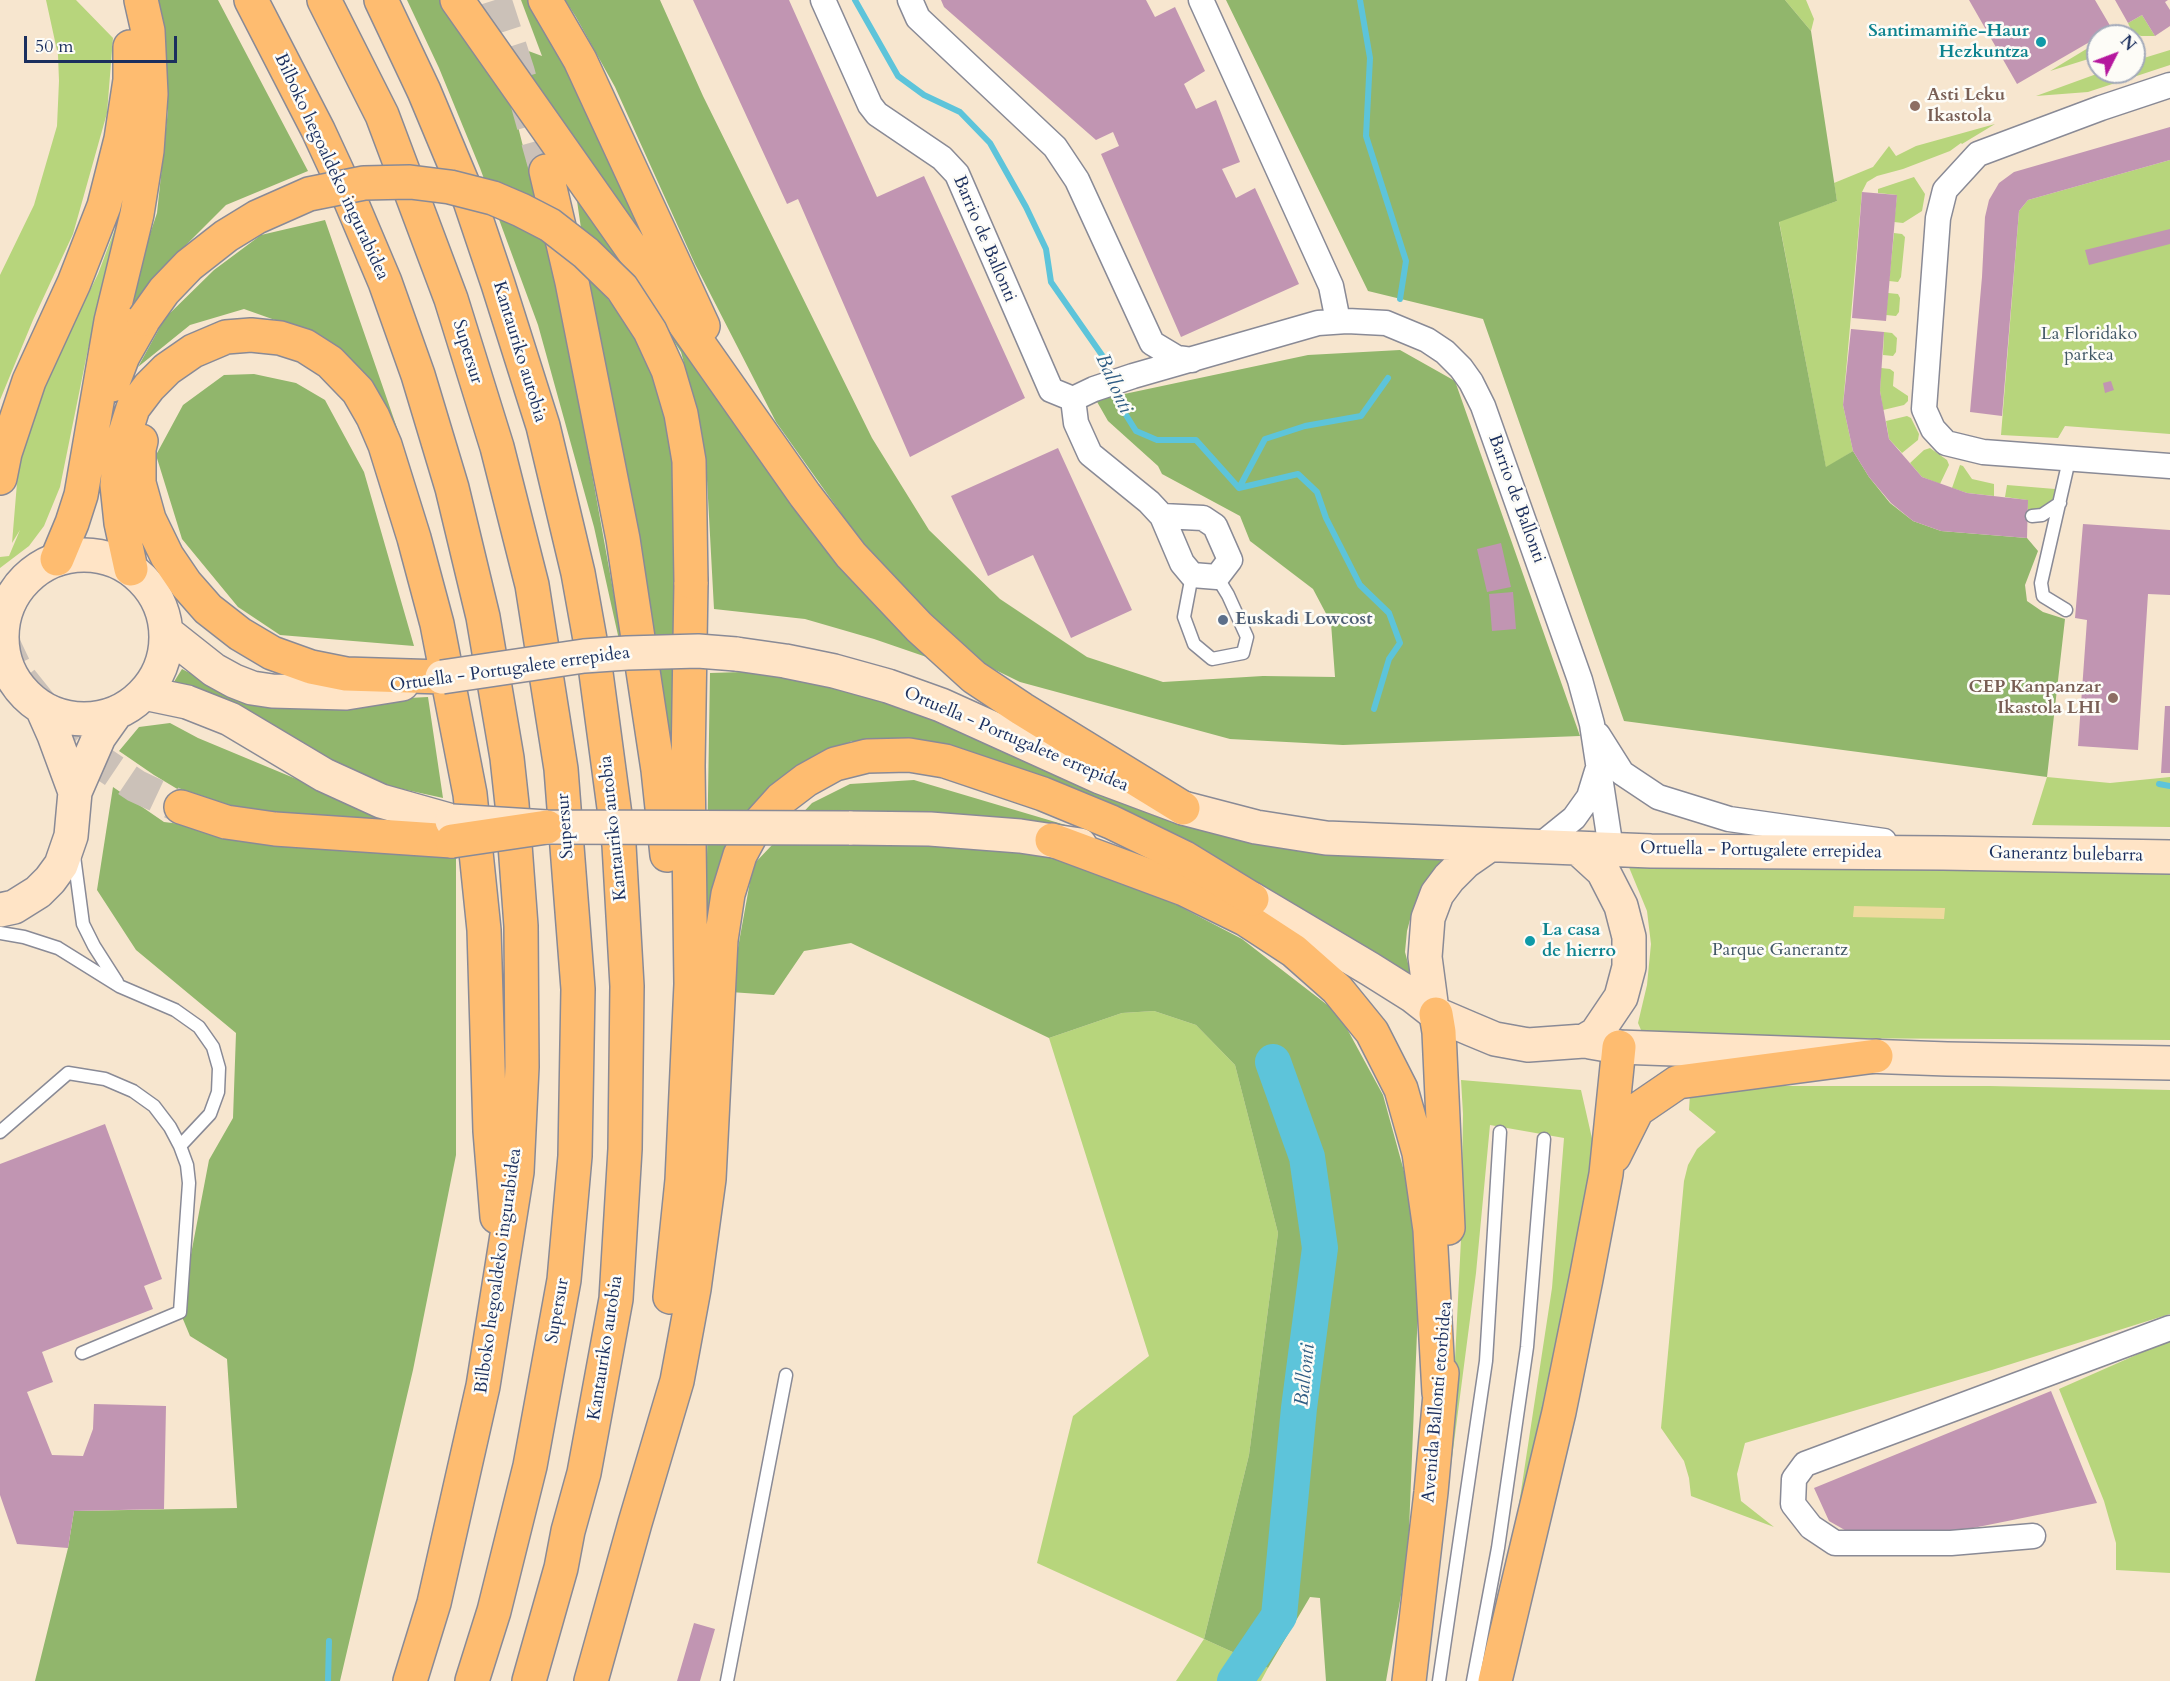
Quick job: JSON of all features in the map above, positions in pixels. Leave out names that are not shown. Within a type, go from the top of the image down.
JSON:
[{"type":"main road","points":[[0,478],[5,453],[29,381],[74,283],[104,206],[121,139],[130,80],[131,0]]},
{"type":"main road","points":[[57,559],[77,509],[111,321],[137,214],[147,152],[151,94],[148,31],[141,0]]},
{"type":"main road","name":"Bilboko hegoaldeko ingurabidea","points":[[251,0],[349,196],[385,282],[418,375],[452,488],[483,617],[507,758],[521,926],[522,1067],[517,1161],[483,1386],[434,1603],[411,1681]]},
{"type":"main road","name":"Supersur","points":[[324,0],[382,115],[451,299],[497,447],[532,585],[561,769],[578,989],[575,1156],[564,1280],[530,1466],[494,1611],[472,1681]]},
{"type":"main road","name":"Kantauriko autobia","points":[[381,0],[424,91],[470,201],[543,426],[578,573],[596,672],[619,845],[627,986],[625,1149],[616,1299],[584,1473],[568,1531],[561,1568],[529,1681]]},
{"type":"main road","points":[[457,0],[805,495],[851,555],[919,627],[984,683],[1022,709],[1183,808]]},
{"type":"main road","points":[[545,0],[580,60],[710,341],[749,415]]},
{"type":"main road","points":[[546,171],[572,282],[623,538],[658,770],[670,883],[685,1103]]},
{"type":"main road","points":[[86,464],[123,356],[144,319],[164,291],[189,265],[226,236],[257,217],[309,194],[364,183],[410,182],[450,187],[494,198],[521,210],[559,232],[586,253],[622,288],[650,331],[668,370],[681,414],[689,461],[691,582],[688,766],[691,984],[682,1180],[674,1266],[663,1353],[634,1523]]},
{"type":"main road","points":[[131,569],[121,523],[117,485],[120,449],[133,408],[167,369],[193,351],[226,337],[252,335],[280,338],[297,344],[330,362],[358,391],[385,445],[414,538],[437,624],[470,794],[484,930],[490,1131],[501,1273]]},
{"type":"main road","points":[[167,369],[148,414],[139,449],[139,483],[149,519],[167,556],[186,584],[208,609],[240,634],[272,653],[311,667],[346,674],[431,678]]},
{"type":"main road","points":[[591,1681],[634,1523],[677,1381],[709,1179],[721,940],[728,894],[740,855],[754,829],[781,799],[806,780],[835,764],[867,756],[909,755],[945,761],[1043,794],[1111,822],[1185,858],[1252,899]]},
{"type":"main road","points":[[181,807],[226,822],[275,829],[452,831],[547,827]]},
{"type":"main road","points":[[1052,840],[1184,889],[1245,919],[1294,951],[1336,990],[1372,1032],[1401,1089],[1419,1153],[1430,1230],[1439,1393]]},
{"type":"main road","name":"Avenida Ballonti etorbidea","points":[[1409,1681],[1431,1492],[1439,1393],[1448,1330],[1448,1202],[1439,1032],[1434,1012]]},
{"type":"main road","points":[[1495,1681],[1561,1401],[1606,1174],[1619,1047]]},
{"type":"main road","points":[[1606,1174],[1637,1110],[1678,1082],[1876,1056]]},
{"type":"street","name":"Barrio de Ballonti","points":[[823,0],[873,109],[942,158],[957,174],[1029,344],[1051,390],[1072,399],[1133,376],[1318,323],[1338,321],[1386,323],[1426,340],[1445,352],[1461,368],[1483,406],[1564,635],[1592,724],[1599,766],[1607,860]]},
{"type":"street","points":[[910,0],[918,18],[1055,147],[1077,180],[1152,344],[1177,358],[1192,360]]},
{"type":"street","points":[[1201,0],[1331,286],[1338,321]]},
{"type":"street","points":[[2170,85],[1978,154],[1946,190],[1938,218],[1924,410],[1933,429],[1946,443],[1974,450],[2069,460],[2170,466]]},
{"type":"street","points":[[1133,376],[1144,358],[1144,327]]},
{"type":"street","points":[[1072,399],[1076,423],[1090,454],[1149,502],[1162,516],[1182,563],[1192,575],[1217,577],[1230,560],[1215,526],[1203,518],[1162,516]]},
{"type":"street","points":[[0,910],[14,907],[38,892],[61,865],[71,836],[75,792],[99,737],[116,713],[144,693],[157,675],[164,655],[166,632],[162,608],[148,584],[131,569],[116,561],[96,555],[74,555],[57,559],[38,569],[23,581],[11,597],[1,623],[2,646],[9,669],[22,690],[42,708],[59,716],[77,719],[96,718],[116,713]]},
{"type":"street","name":"Ortuella - Portugalete errepidea","points":[[166,632],[214,670],[252,688],[272,691],[346,693],[431,678],[627,653],[698,651],[736,654],[814,667],[888,686],[941,705],[1100,777],[1183,808],[1256,827],[1326,838],[1488,846]]},
{"type":"street","points":[[144,693],[187,702],[231,719],[324,775],[452,831]]},
{"type":"street","points":[[42,708],[75,792]]},
{"type":"street","points":[[1592,724],[1622,773],[1658,797],[1729,819],[1868,838],[1952,853]]},
{"type":"street","points":[[1434,1012],[1425,957],[1428,918],[1437,894],[1465,862],[1488,846],[1538,847],[1574,818],[1589,796],[1599,766]]},
{"type":"street","points":[[547,827],[930,829],[1052,840],[1124,852],[1210,881],[1252,899],[1371,969],[1434,1012],[1494,1039],[1528,1045],[1584,1041],[1619,1047],[1963,1059],[2170,1063]]},
{"type":"street","name":"Ortuella - Portugalete errepidea","points":[[1538,847],[1579,849],[1607,860],[1952,853]]},
{"type":"street","name":"Ganerantz bulebarra","points":[[1952,853],[2170,857]]},
{"type":"street","points":[[1607,860],[1629,937],[1629,967],[1621,997],[1619,1047]]},
{"type":"street","points":[[1584,1041],[1596,1034],[1621,997]]},
{"type":"street","points":[[2033,1536],[1951,1543],[1835,1543],[1811,1527],[1793,1504],[1794,1479],[1805,1464],[2170,1328]]},
{"type":"lane","points":[[2066,610],[2048,601],[2041,589],[2045,557],[2069,460]]},
{"type":"lane","points":[[2032,516],[2042,515],[2060,503]]},
{"type":"lane","points":[[1192,575],[1184,618],[1194,644],[1212,659],[1243,653],[1247,637],[1217,577]]},
{"type":"lane","points":[[71,836],[83,924],[119,986]]},
{"type":"lane","points":[[0,933],[24,937],[58,948],[119,986],[175,1010],[199,1027],[213,1047],[219,1068],[219,1092],[210,1114],[180,1146]]},
{"type":"lane","points":[[0,1132],[68,1073],[105,1079],[133,1090],[154,1106],[170,1127],[180,1146],[187,1165],[189,1183],[180,1312],[82,1353]]},
{"type":"lane","name":"Avenida Ballonti etorbidea","points":[[1439,1681],[1486,1361],[1500,1132]]},
{"type":"lane","points":[[1473,1681],[1498,1548],[1527,1347],[1544,1139]]},
{"type":"lane","points":[[727,1681],[786,1375]]},
{"type":"green space","points":[[46,0],[76,0],[113,38],[107,113],[73,234],[33,320],[0,400],[0,275],[34,205],[57,126],[58,55]]},
{"type":"green space","points":[[155,0],[218,0],[308,171],[226,205],[158,273],[121,321],[157,213],[168,110]]},
{"type":"green space","points":[[407,0],[442,0],[511,99],[548,245],[568,341],[635,712],[594,527],[538,325],[480,168],[439,68]]},
{"type":"green space","points":[[521,0],[537,0],[677,291],[523,70],[523,49],[542,56]]},
{"type":"green space","points":[[565,0],[660,0],[703,96],[872,438],[929,530],[1000,599],[1087,657],[1163,682],[1263,676],[1335,677],[1331,623],[1313,589],[1250,541],[1240,516],[1162,474],[1158,466],[1108,421],[1096,400],[1308,355],[1400,350],[1455,381],[1580,736],[1343,745],[1230,739],[1020,682],[975,660],[875,561],[776,422],[695,264],[615,87]]},
{"type":"green space","points":[[1226,0],[1785,0],[1811,31],[1837,201],[1779,222],[1826,467],[1853,451],[1869,477],[1890,503],[1913,521],[1941,531],[2027,538],[2038,551],[2025,585],[2027,601],[2043,612],[2065,619],[2047,777],[1624,721],[1483,319],[1368,291]]},
{"type":"green space","points":[[1785,0],[1806,0],[1814,19],[1811,31]]},
{"type":"green space","points":[[2142,15],[2155,36],[2146,36],[2146,24],[2128,23]]},
{"type":"green space","points":[[2086,49],[2086,60],[2050,71]]},
{"type":"green space","points":[[2170,50],[2170,65],[2146,73],[2146,57]]},
{"type":"green space","points":[[2086,78],[2086,84],[2112,84],[2088,92],[2036,96]]},
{"type":"green space","points":[[1995,124],[1950,151],[1903,169],[1877,176],[1867,182],[1862,192],[1843,405],[1853,451],[1826,468],[1779,221],[1837,201],[1834,183],[1873,167],[1889,146],[1896,156],[1916,146]]},
{"type":"green space","name":"La Floridako parkea","points":[[2170,160],[2170,434],[2065,426],[2058,438],[2001,435],[2019,211],[2028,200]]},
{"type":"green space","points":[[1914,177],[1925,194],[1922,211],[1903,223],[1894,222],[1897,195],[1878,193],[1878,189]]},
{"type":"green space","points":[[130,189],[88,349],[60,487],[44,526],[29,546],[0,568],[0,557],[9,556],[20,530],[12,543],[18,471],[35,411],[55,362],[98,274]]},
{"type":"green space","points":[[576,194],[847,573],[896,626],[913,642],[941,662],[805,619],[714,609],[706,461],[694,400],[681,352],[647,300],[582,235]]},
{"type":"green space","points":[[325,220],[405,451],[359,370],[320,336],[244,309],[190,325],[138,367],[165,318],[214,270],[261,235]]},
{"type":"green space","points":[[1894,233],[1905,237],[1901,277],[1898,282],[1889,281]]},
{"type":"green space","points":[[586,276],[622,314],[652,367],[679,462],[672,778]]},
{"type":"green space","points":[[1888,293],[1898,294],[1900,298],[1899,312],[1896,316],[1886,315]]},
{"type":"green space","points":[[1884,332],[1892,333],[1897,338],[1896,352],[1893,356],[1883,355]]},
{"type":"green space","points":[[1881,368],[1894,372],[1893,386],[1908,396],[1908,401],[1904,405],[1883,410],[1880,391]]},
{"type":"green space","points":[[254,374],[296,383],[325,400],[364,472],[414,646],[280,635],[238,607],[182,539],[156,455],[183,405],[224,375]]},
{"type":"green space","points":[[1907,416],[1911,418],[1919,434],[1918,440],[1902,453],[1889,439],[1886,421]]},
{"type":"green space","points":[[1930,448],[1947,460],[1949,465],[1940,484],[1922,477],[1910,463],[1924,450]]},
{"type":"green space","points":[[1960,465],[1972,479],[1994,484],[1994,496],[1967,493],[1952,488]]},
{"type":"green space","points":[[2007,485],[2055,489],[2054,501],[2045,509],[2028,514],[2027,500],[2005,497]]},
{"type":"green space","points":[[182,669],[240,699],[275,705],[428,697],[443,798],[393,787],[341,765],[257,723],[172,685]]},
{"type":"green space","points":[[710,673],[774,674],[810,682],[942,719],[1072,782],[1451,856],[1428,877],[1412,912],[1405,952],[1412,978],[1282,898],[873,742],[852,741],[808,760],[777,785],[705,980]]},
{"type":"green space","points":[[170,723],[198,738],[402,823],[293,820],[189,796],[119,751],[139,727]]},
{"type":"green space","points":[[2047,777],[2110,783],[2170,777],[2170,827],[2032,825]]},
{"type":"green space","points":[[914,780],[1079,829],[1125,878],[1242,939],[1339,1014],[1383,1095],[1413,1204],[1420,1259],[1408,1555],[1386,1681],[1326,1681],[1320,1598],[1310,1597],[1268,1668],[1204,1639],[1249,1455],[1278,1233],[1235,1065],[1196,1025],[1154,1011],[1122,1013],[1049,1038],[851,943],[804,951],[774,995],[730,992],[753,865],[812,803],[850,784]]},
{"type":"green space","points":[[113,787],[164,822],[456,858],[456,1155],[413,1370],[340,1681],[35,1681],[68,1548],[74,1511],[237,1508],[227,1359],[190,1336],[180,1312],[209,1160],[233,1118],[236,1033],[136,950],[97,890]]},
{"type":"green space","name":"Parque Ganerantz","points":[[1626,860],[2170,874],[2170,1040],[1644,1037],[1638,1023],[1647,985],[1651,944],[1647,911]]},
{"type":"green space","points":[[1154,1011],[1196,1025],[1235,1065],[1278,1233],[1249,1455],[1204,1639],[1037,1563],[1073,1416],[1149,1356],[1049,1038],[1122,1013]]},
{"type":"green space","points":[[1461,1080],[1581,1090],[1596,1156],[1564,1331],[1512,1550],[1552,1288],[1564,1138],[1490,1125],[1476,1273],[1449,1481],[1461,1239],[1463,1114]]},
{"type":"green space","points":[[1715,1086],[1990,1086],[2170,1090],[2170,1314],[1992,1370],[1745,1443],[1737,1474],[1741,1501],[1774,1527],[1691,1496],[1684,1461],[1661,1428],[1684,1181],[1688,1165],[1697,1149],[1716,1132],[1689,1110],[1690,1094]]},
{"type":"green space","points":[[2170,1340],[2170,1573],[2116,1570],[2116,1543],[2104,1501],[2059,1389]]},
{"type":"green space","points":[[1204,1639],[1268,1668],[1261,1681],[1176,1681]]},
{"type":"sand","points":[[1854,906],[1945,908],[1944,919],[1853,917]]},
{"type":"building","points":[[693,0],[789,0],[877,197],[924,176],[1025,398],[910,457],[798,199],[787,204]]},
{"type":"building","points":[[941,0],[1146,0],[1155,17],[1175,7],[1205,71],[1184,84],[1196,109],[1216,100],[1240,162],[1222,169],[1236,198],[1255,188],[1299,284],[1181,337],[1101,154],[1119,146],[1113,132],[1096,140],[944,7]]},
{"type":"building","name":"Santimamiñe-Haur Hezkuntza","points":[[1969,0],[2095,0],[2109,24],[2086,24],[2086,44],[2017,84]]},
{"type":"building","points":[[2115,0],[2168,0],[2165,2],[2170,10],[2170,26],[2155,36],[2142,15],[2128,23]]},
{"type":"building","points":[[2170,127],[2170,160],[2028,200],[2019,211],[2002,416],[1970,412],[1985,217],[1989,200],[1999,183],[2014,172]]},
{"type":"building","points":[[1862,192],[1897,195],[1886,321],[1852,318]]},
{"type":"building","points":[[2170,229],[2170,244],[2089,265],[2085,250]]},
{"type":"building","points":[[1851,329],[1884,332],[1880,391],[1889,439],[1922,477],[1967,493],[2028,500],[2027,538],[1941,531],[1913,521],[1891,503],[1869,477],[1853,451],[1843,405]]},
{"type":"building","points":[[2111,381],[2114,390],[2105,393],[2103,383]]},
{"type":"building","points":[[1058,448],[1132,610],[1071,638],[1033,555],[988,576],[951,496]]},
{"type":"building","points":[[2083,524],[2170,530],[2170,595],[2148,594],[2138,750],[2078,746],[2087,620],[2075,618]]},
{"type":"building","points":[[1501,543],[1511,587],[1487,592],[1477,549]]},
{"type":"building","points":[[1513,592],[1516,629],[1492,631],[1489,594]]},
{"type":"building","points":[[2165,706],[2170,706],[2170,773],[2161,773]]},
{"type":"building","points":[[105,1124],[162,1279],[144,1286],[153,1309],[42,1352],[53,1382],[27,1392],[52,1455],[83,1456],[93,1429],[94,1404],[166,1406],[164,1509],[74,1511],[68,1548],[17,1544],[0,1495],[0,1164]]},
{"type":"building","points":[[2051,1391],[2097,1503],[1948,1533],[1850,1533],[1829,1521],[1814,1488]]},
{"type":"building","points":[[694,1623],[715,1629],[700,1681],[677,1681]]},
{"type":"waterway","name":"Ballonti","points":[[855,0],[898,76],[924,95],[960,112],[990,143],[1026,207],[1046,249],[1051,282],[1104,358],[1110,379]]},
{"type":"waterway","points":[[1360,0],[1370,58],[1366,136],[1406,261],[1400,299]]},
{"type":"waterway","points":[[1239,488],[1265,439],[1305,426],[1361,416],[1388,378]]},
{"type":"waterway","name":"Ballonti","points":[[1113,389],[1116,399],[1136,431],[1157,440],[1196,440],[1239,488],[1298,474],[1317,492],[1326,518],[1360,585],[1389,613],[1400,643],[1389,659],[1374,709]]},
{"type":"waterway","points":[[2159,784],[2170,786]]},
{"type":"waterway","name":"Ballonti","points":[[1235,1681],[1279,1616],[1299,1408],[1320,1248],[1307,1157],[1273,1062]]},
{"type":"waterway","points":[[328,1681],[329,1641]]},
{"type":"tunnel","points":[[495,0],[546,171]]},
{"type":"tunnel","points":[[0,636],[20,678],[60,728],[99,761],[136,786],[181,807]]},
{"type":"place","name":"Santimamiñe-Haur Hezkuntza","points":[[2041,42]]},
{"type":"place","name":"Asti Leku Ikastola","points":[[1915,106]]},
{"type":"place","name":"Euskadi Lowcost","points":[[1223,620]]},
{"type":"place","name":"CEP Kanpanzar Ikastola LHI","points":[[2113,698]]},
{"type":"place","name":"La casa de hierro","points":[[1530,941]]}]
